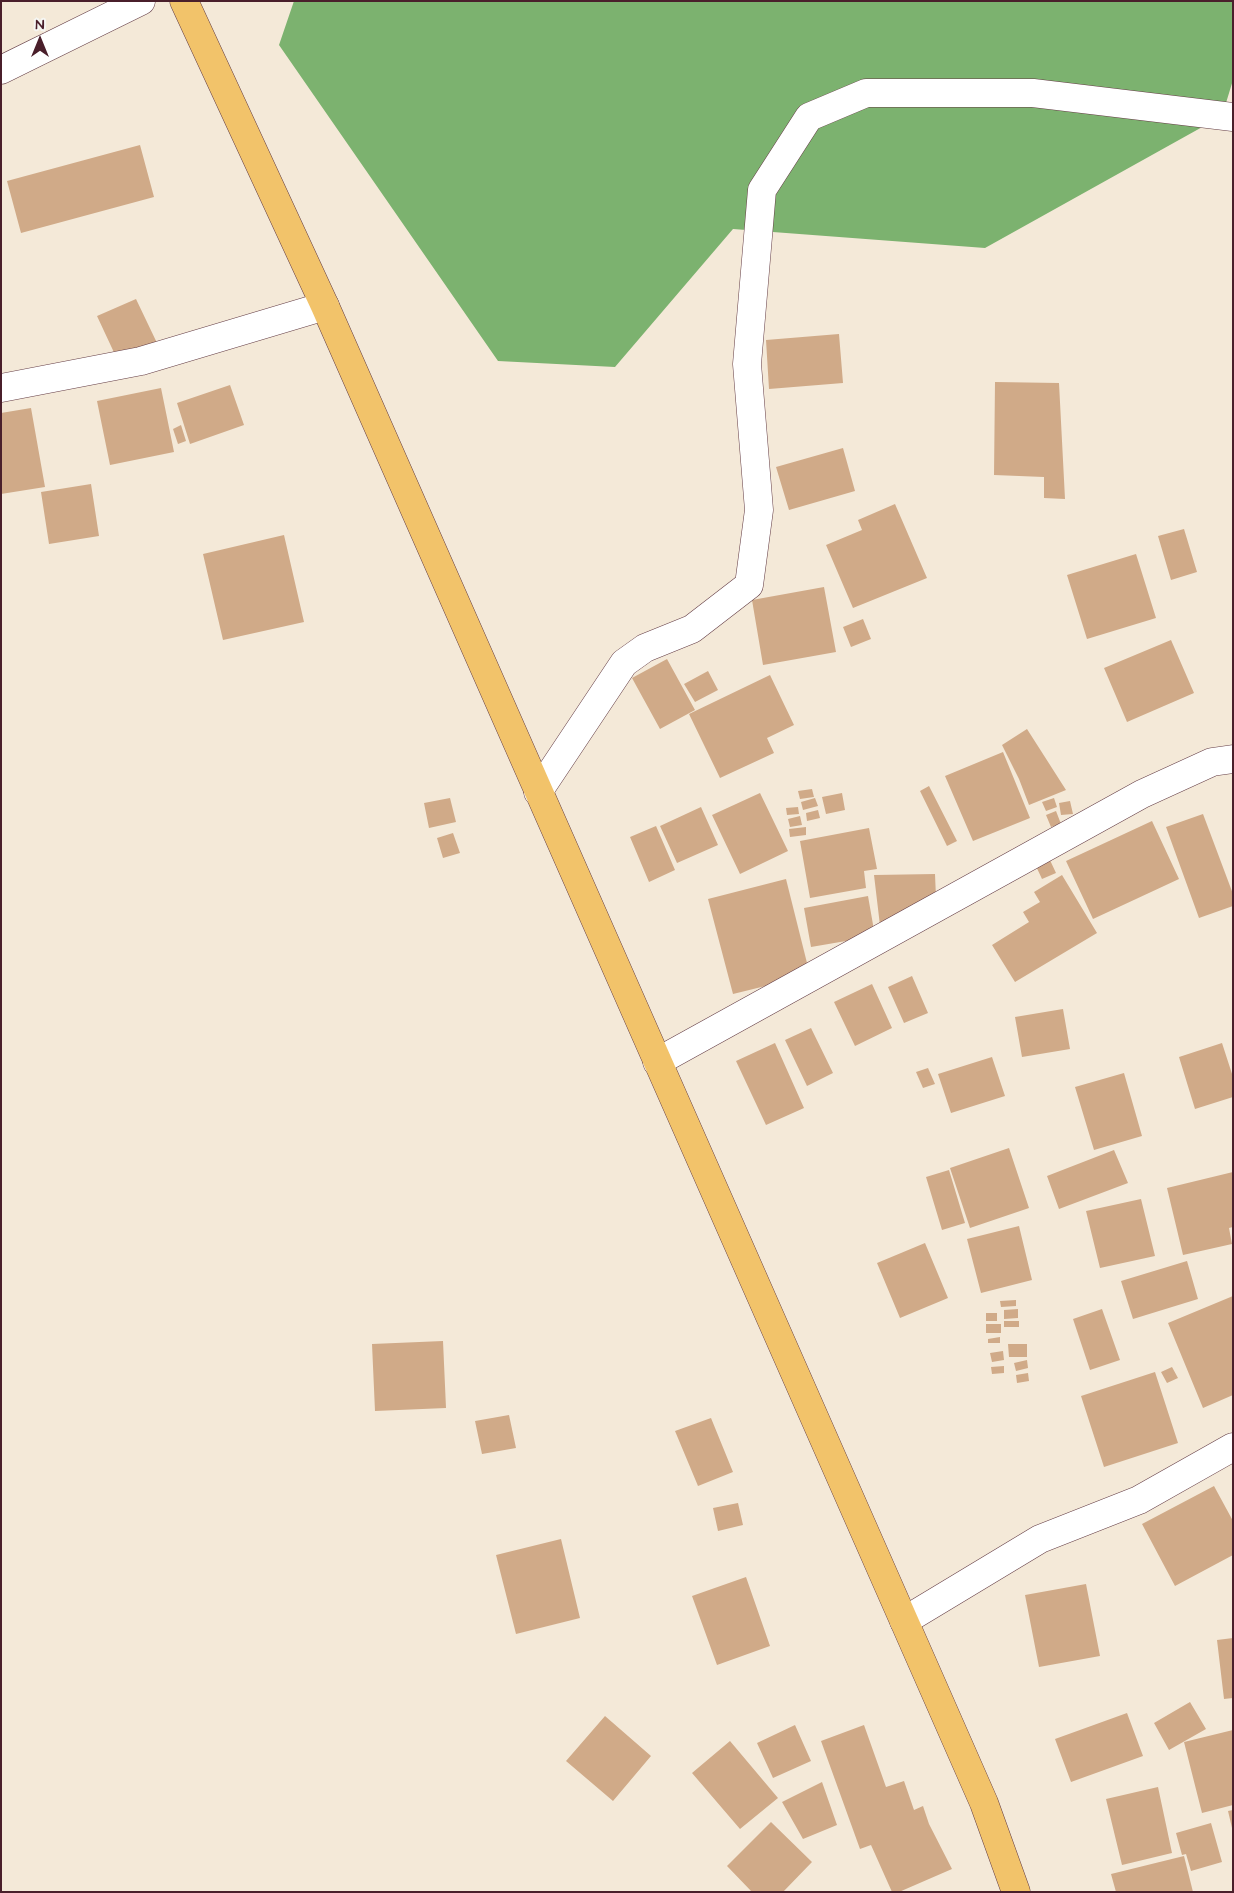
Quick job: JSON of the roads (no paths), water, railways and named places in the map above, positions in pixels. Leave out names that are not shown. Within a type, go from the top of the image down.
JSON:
[{"type":"main road","points":[[184,1],[325,306],[904,1621],[984,1804],[1016,1892]]},
{"type":"street","points":[[1,70],[140,1]]},
{"type":"street","points":[[538,792],[624,663],[645,648],[692,629],[749,585],[759,510],[747,364],[762,190],[809,117],[866,93],[1033,93],[1233,116]]},
{"type":"street","points":[[1,388],[140,361],[325,306]]},
{"type":"street","points":[[657,1062],[1142,794],[1212,762],[1233,759]]},
{"type":"street","points":[[904,1621],[1040,1539],[1139,1500],[1233,1447]]}]
